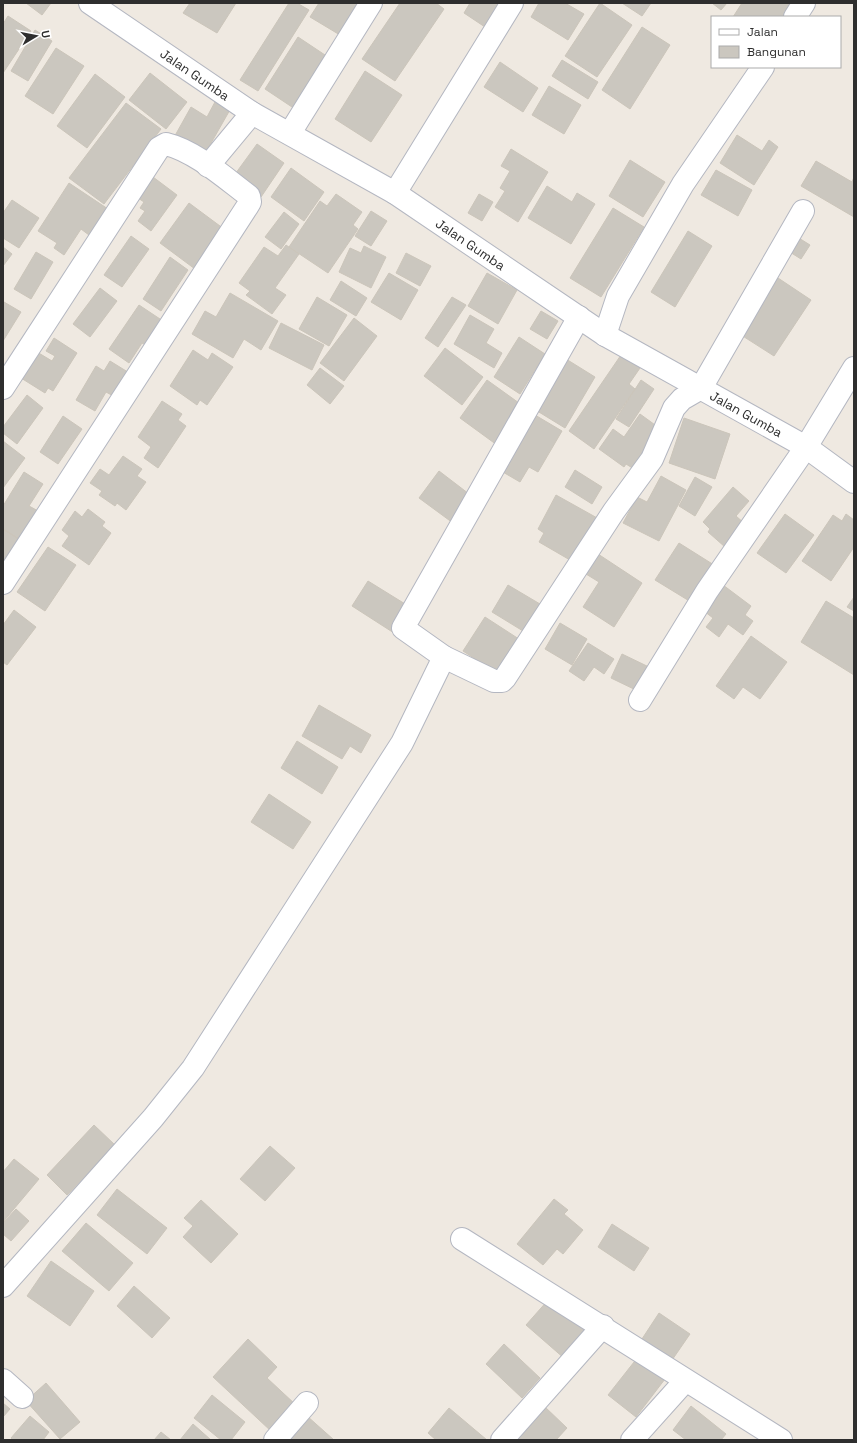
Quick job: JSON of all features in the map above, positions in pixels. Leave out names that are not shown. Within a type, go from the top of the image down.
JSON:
[{"type":"street","name":"Jalan Gumba","points":[[90,3],[252,113],[395,193],[605,335],[806,447],[854,482]]},
{"type":"street","points":[[290,133],[371,3]]},
{"type":"street","points":[[395,193],[512,3]]},
{"type":"street","points":[[796,16],[804,3]]},
{"type":"street","points":[[605,335],[618,296],[683,184],[762,68]]},
{"type":"street","points":[[208,166],[252,113]]},
{"type":"street","points":[[3,388],[159,148],[166,144],[176,146],[208,166],[249,196],[250,202],[248,207],[3,583]]},
{"type":"street","points":[[579,317],[403,628],[444,657],[494,681],[502,681],[505,678],[614,510],[652,459],[674,408],[682,399],[701,388],[803,211]]},
{"type":"street","points":[[640,700],[707,591],[806,447],[854,368]]},
{"type":"street","points":[[3,1286],[153,1118],[193,1068],[402,743],[444,657]]},
{"type":"street","points":[[462,1239],[603,1326],[685,1381],[781,1440]]},
{"type":"street","points":[[502,1440],[603,1326]]},
{"type":"street","points":[[3,1380],[22,1397]]},
{"type":"street","points":[[632,1440],[685,1381]]},
{"type":"street","points":[[276,1440],[307,1403]]},
{"type":"building","points":[[26,3],[51,3],[42,15]]},
{"type":"building","points":[[190,3],[236,3],[217,33],[183,13]]},
{"type":"building","points":[[289,3],[297,3],[309,10],[258,91],[240,80]]},
{"type":"building","points":[[319,3],[365,3],[345,38],[310,17]]},
{"type":"building","points":[[400,3],[436,3],[444,9],[395,81],[362,59]]},
{"type":"building","points":[[470,3],[502,3],[485,27],[464,13]]},
{"type":"building","points":[[539,3],[565,3],[584,14],[568,40],[531,17]]},
{"type":"building","points":[[600,3],[632,25],[597,77],[565,56]]},
{"type":"building","points":[[622,3],[651,3],[642,16]]},
{"type":"building","points":[[712,3],[727,3],[721,10]]},
{"type":"building","points":[[742,3],[793,3],[785,16],[734,16]]},
{"type":"building","points":[[8,16],[31,31],[3,73],[3,24]]},
{"type":"building","points":[[642,27],[670,45],[630,109],[602,90]]},
{"type":"building","points":[[35,30],[52,41],[28,81],[11,71]]},
{"type":"building","points":[[298,37],[328,57],[295,109],[265,89]]},
{"type":"building","points":[[56,48],[84,66],[53,114],[25,96]]},
{"type":"building","points":[[562,60],[598,82],[588,99],[552,76]]},
{"type":"building","points":[[500,62],[538,88],[523,112],[484,87]]},
{"type":"building","points":[[365,71],[402,95],[371,142],[335,119]]},
{"type":"building","points":[[150,73],[187,102],[166,129],[129,100]]},
{"type":"building","points":[[95,74],[125,97],[87,148],[57,126]]},
{"type":"building","points":[[549,86],[581,105],[564,134],[532,115]]},
{"type":"building","points":[[216,100],[231,108],[202,159],[172,141],[191,107],[207,117]]},
{"type":"building","points":[[126,103],[161,129],[104,204],[69,178]]},
{"type":"building","points":[[737,135],[762,151],[769,140],[778,147],[754,185],[720,163]]},
{"type":"building","points":[[257,144],[284,163],[261,197],[233,177]]},
{"type":"building","points":[[511,149],[548,172],[518,222],[495,207],[505,191],[500,188],[510,171],[501,166]]},
{"type":"building","points":[[630,160],[665,182],[643,217],[609,196]]},
{"type":"building","points":[[816,161],[852,182],[854,177],[854,217],[801,186]]},
{"type":"building","points":[[291,168],[324,192],[304,221],[271,197]]},
{"type":"building","points":[[716,170],[752,190],[738,216],[701,195]]},
{"type":"building","points":[[153,177],[177,195],[151,231],[138,221],[145,211],[140,208],[144,202],[138,198]]},
{"type":"building","points":[[69,183],[111,211],[93,238],[81,229],[64,255],[54,248],[57,243],[38,231]]},
{"type":"building","points":[[547,186],[572,202],[577,193],[595,204],[571,244],[528,218]]},
{"type":"building","points":[[336,194],[362,212],[353,225],[358,229],[328,273],[289,247],[320,201],[327,206]]},
{"type":"building","points":[[479,194],[493,202],[482,221],[468,213]]},
{"type":"building","points":[[12,200],[39,218],[19,248],[3,238],[3,213]]},
{"type":"building","points":[[189,203],[224,229],[195,269],[160,243]]},
{"type":"building","points":[[613,208],[644,227],[601,297],[570,278]]},
{"type":"building","points":[[371,211],[387,221],[371,246],[355,236]]},
{"type":"building","points":[[284,212],[299,224],[281,249],[265,237]]},
{"type":"building","points":[[688,231],[712,246],[675,307],[651,292]]},
{"type":"building","points":[[794,235],[810,245],[801,259],[785,249]]},
{"type":"building","points":[[131,236],[149,249],[122,287],[104,275]]},
{"type":"building","points":[[286,245],[299,254],[275,288],[286,295],[272,314],[246,295],[250,291],[239,283],[264,247],[278,256]]},
{"type":"building","points":[[364,246],[386,257],[371,288],[339,272],[350,248],[361,253]]},
{"type":"building","points":[[3,247],[12,254],[3,266]]},
{"type":"building","points":[[36,252],[53,262],[31,299],[14,289]]},
{"type":"building","points":[[406,253],[431,266],[420,286],[396,273]]},
{"type":"building","points":[[170,257],[188,270],[161,311],[143,299]]},
{"type":"building","points":[[389,273],[418,290],[401,320],[371,302]]},
{"type":"building","points":[[487,273],[517,290],[498,324],[468,306]]},
{"type":"building","points":[[775,276],[811,300],[774,356],[738,333]]},
{"type":"building","points":[[341,281],[367,298],[356,316],[330,300]]},
{"type":"building","points":[[100,288],[117,301],[90,337],[73,324]]},
{"type":"building","points":[[230,293],[278,321],[261,350],[244,339],[233,358],[192,334],[205,311],[216,317]]},
{"type":"building","points":[[317,297],[347,315],[329,346],[299,329]]},
{"type":"building","points":[[452,297],[466,305],[438,347],[425,338]]},
{"type":"building","points":[[4,302],[21,312],[3,341],[3,304]]},
{"type":"building","points":[[139,305],[166,323],[150,348],[142,343],[129,363],[109,349]]},
{"type":"building","points":[[541,311],[558,321],[547,339],[530,329]]},
{"type":"building","points":[[470,315],[494,329],[486,343],[502,353],[494,368],[454,344]]},
{"type":"building","points":[[354,318],[377,336],[344,381],[320,363]]},
{"type":"building","points":[[281,323],[324,345],[312,370],[269,348]]},
{"type":"building","points":[[519,337],[545,354],[520,394],[494,377]]},
{"type":"building","points":[[54,338],[77,353],[53,391],[48,388],[45,393],[21,378],[37,352],[52,361],[55,356],[46,351]]},
{"type":"building","points":[[445,348],[483,377],[462,405],[424,376]]},
{"type":"building","points":[[193,350],[208,360],[212,353],[233,367],[207,405],[200,400],[197,405],[170,386]]},
{"type":"building","points":[[621,355],[640,368],[629,384],[635,389],[594,449],[569,431]]},
{"type":"building","points":[[566,359],[595,377],[565,428],[534,409]]},
{"type":"building","points":[[110,361],[131,374],[117,398],[106,392],[95,411],[76,400],[96,366],[104,371]]},
{"type":"building","points":[[320,368],[344,386],[330,404],[307,385]]},
{"type":"building","points":[[487,380],[519,403],[497,445],[460,418]]},
{"type":"building","points":[[641,380],[654,389],[629,427],[616,419]]},
{"type":"building","points":[[27,395],[43,408],[17,444],[3,433],[3,427]]},
{"type":"building","points":[[162,401],[182,414],[178,420],[186,426],[158,468],[144,458],[151,447],[138,437]]},
{"type":"building","points":[[640,414],[662,430],[634,469],[626,464],[624,467],[599,449],[613,429],[624,437]]},
{"type":"building","points":[[535,415],[562,431],[538,472],[529,467],[520,482],[496,468]]},
{"type":"building","points":[[63,416],[82,429],[58,464],[40,452]]},
{"type":"building","points":[[684,418],[730,434],[715,479],[669,463]]},
{"type":"building","points":[[3,441],[25,458],[3,488]]},
{"type":"building","points":[[123,456],[142,469],[137,476],[146,482],[126,510],[117,503],[115,506],[99,495],[102,491],[90,483],[100,469],[109,475]]},
{"type":"building","points":[[575,470],[602,487],[592,504],[565,487]]},
{"type":"building","points":[[439,471],[473,497],[453,523],[419,498]]},
{"type":"building","points":[[24,472],[43,484],[29,506],[40,512],[22,541],[3,529],[3,506]]},
{"type":"building","points":[[661,476],[686,490],[659,541],[623,523],[637,497],[647,502]]},
{"type":"building","points":[[695,477],[712,487],[695,516],[679,506]]},
{"type":"building","points":[[733,487],[749,501],[736,516],[745,524],[725,547],[708,532],[710,529],[703,522]]},
{"type":"building","points":[[556,495],[599,519],[580,553],[575,550],[570,560],[539,542],[544,533],[538,529]]},
{"type":"building","points":[[88,509],[105,522],[102,526],[111,533],[89,565],[62,546],[69,536],[62,530],[75,511],[82,517]]},
{"type":"building","points":[[785,514],[814,535],[786,573],[757,553]]},
{"type":"building","points":[[846,514],[854,520],[854,547],[831,581],[802,561],[833,515],[842,521]]},
{"type":"building","points":[[3,529],[22,541],[3,572]]},
{"type":"building","points":[[679,543],[714,565],[691,602],[655,580]]},
{"type":"building","points":[[48,547],[76,565],[45,611],[17,592]]},
{"type":"building","points":[[598,554],[642,583],[614,627],[583,607],[599,582],[586,574]]},
{"type":"building","points":[[368,581],[410,607],[394,633],[352,606]]},
{"type":"building","points":[[719,582],[751,606],[745,615],[753,621],[743,635],[728,624],[719,637],[706,627],[713,618],[700,608]]},
{"type":"building","points":[[508,585],[540,604],[523,631],[492,612]]},
{"type":"building","points":[[854,597],[854,611],[847,607]]},
{"type":"building","points":[[826,601],[854,618],[854,675],[801,642]]},
{"type":"building","points":[[14,610],[36,627],[7,665],[3,662],[3,625]]},
{"type":"building","points":[[485,617],[522,641],[500,675],[463,651]]},
{"type":"building","points":[[560,623],[587,639],[572,665],[545,649]]},
{"type":"building","points":[[751,636],[787,662],[760,699],[743,687],[734,699],[716,686]]},
{"type":"building","points":[[588,643],[614,659],[604,674],[594,667],[584,681],[569,671]]},
{"type":"building","points":[[622,654],[651,668],[640,692],[611,678]]},
{"type":"building","points":[[319,705],[371,735],[361,753],[350,746],[342,759],[302,736]]},
{"type":"building","points":[[297,741],[338,767],[322,794],[281,768]]},
{"type":"building","points":[[269,794],[311,822],[293,849],[251,822]]},
{"type":"building","points":[[94,1125],[115,1145],[67,1195],[47,1175]]},
{"type":"building","points":[[270,1146],[295,1168],[265,1201],[240,1179]]},
{"type":"building","points":[[14,1159],[39,1179],[3,1222],[3,1172]]},
{"type":"building","points":[[117,1189],[167,1228],[147,1254],[97,1215]]},
{"type":"building","points":[[554,1199],[568,1210],[564,1214],[583,1230],[563,1254],[557,1249],[543,1265],[517,1244]]},
{"type":"building","points":[[201,1200],[238,1234],[211,1263],[183,1237],[193,1226],[184,1218]]},
{"type":"building","points":[[16,1209],[29,1221],[11,1241],[3,1234],[3,1223]]},
{"type":"building","points":[[86,1223],[133,1263],[109,1291],[62,1251]]},
{"type":"building","points":[[612,1224],[649,1248],[634,1271],[598,1247]]},
{"type":"building","points":[[51,1261],[94,1291],[70,1326],[27,1296]]},
{"type":"building","points":[[134,1286],[170,1318],[152,1338],[117,1306]]},
{"type":"building","points":[[549,1299],[593,1326],[565,1359],[526,1325]]},
{"type":"building","points":[[659,1313],[690,1334],[670,1363],[640,1342]]},
{"type":"building","points":[[248,1339],[277,1367],[267,1378],[296,1405],[272,1432],[213,1377]]},
{"type":"building","points":[[504,1344],[540,1378],[522,1398],[486,1364]]},
{"type":"building","points":[[638,1357],[665,1379],[636,1417],[608,1395]]},
{"type":"building","points":[[46,1383],[80,1422],[60,1439],[26,1401]]},
{"type":"building","points":[[212,1395],[245,1422],[231,1440],[221,1440],[194,1418]]},
{"type":"building","points":[[3,1403],[10,1409],[3,1417]]},
{"type":"building","points":[[544,1406],[567,1428],[556,1440],[511,1440]]},
{"type":"building","points":[[691,1406],[726,1434],[721,1440],[686,1440],[673,1430]]},
{"type":"building","points":[[449,1408],[487,1440],[436,1440],[428,1433]]},
{"type":"building","points":[[30,1416],[49,1432],[43,1440],[13,1440],[11,1438]]},
{"type":"building","points":[[307,1416],[334,1440],[287,1440]]},
{"type":"building","points":[[193,1424],[211,1440],[180,1440]]},
{"type":"building","points":[[161,1432],[171,1440],[154,1440]]}]
